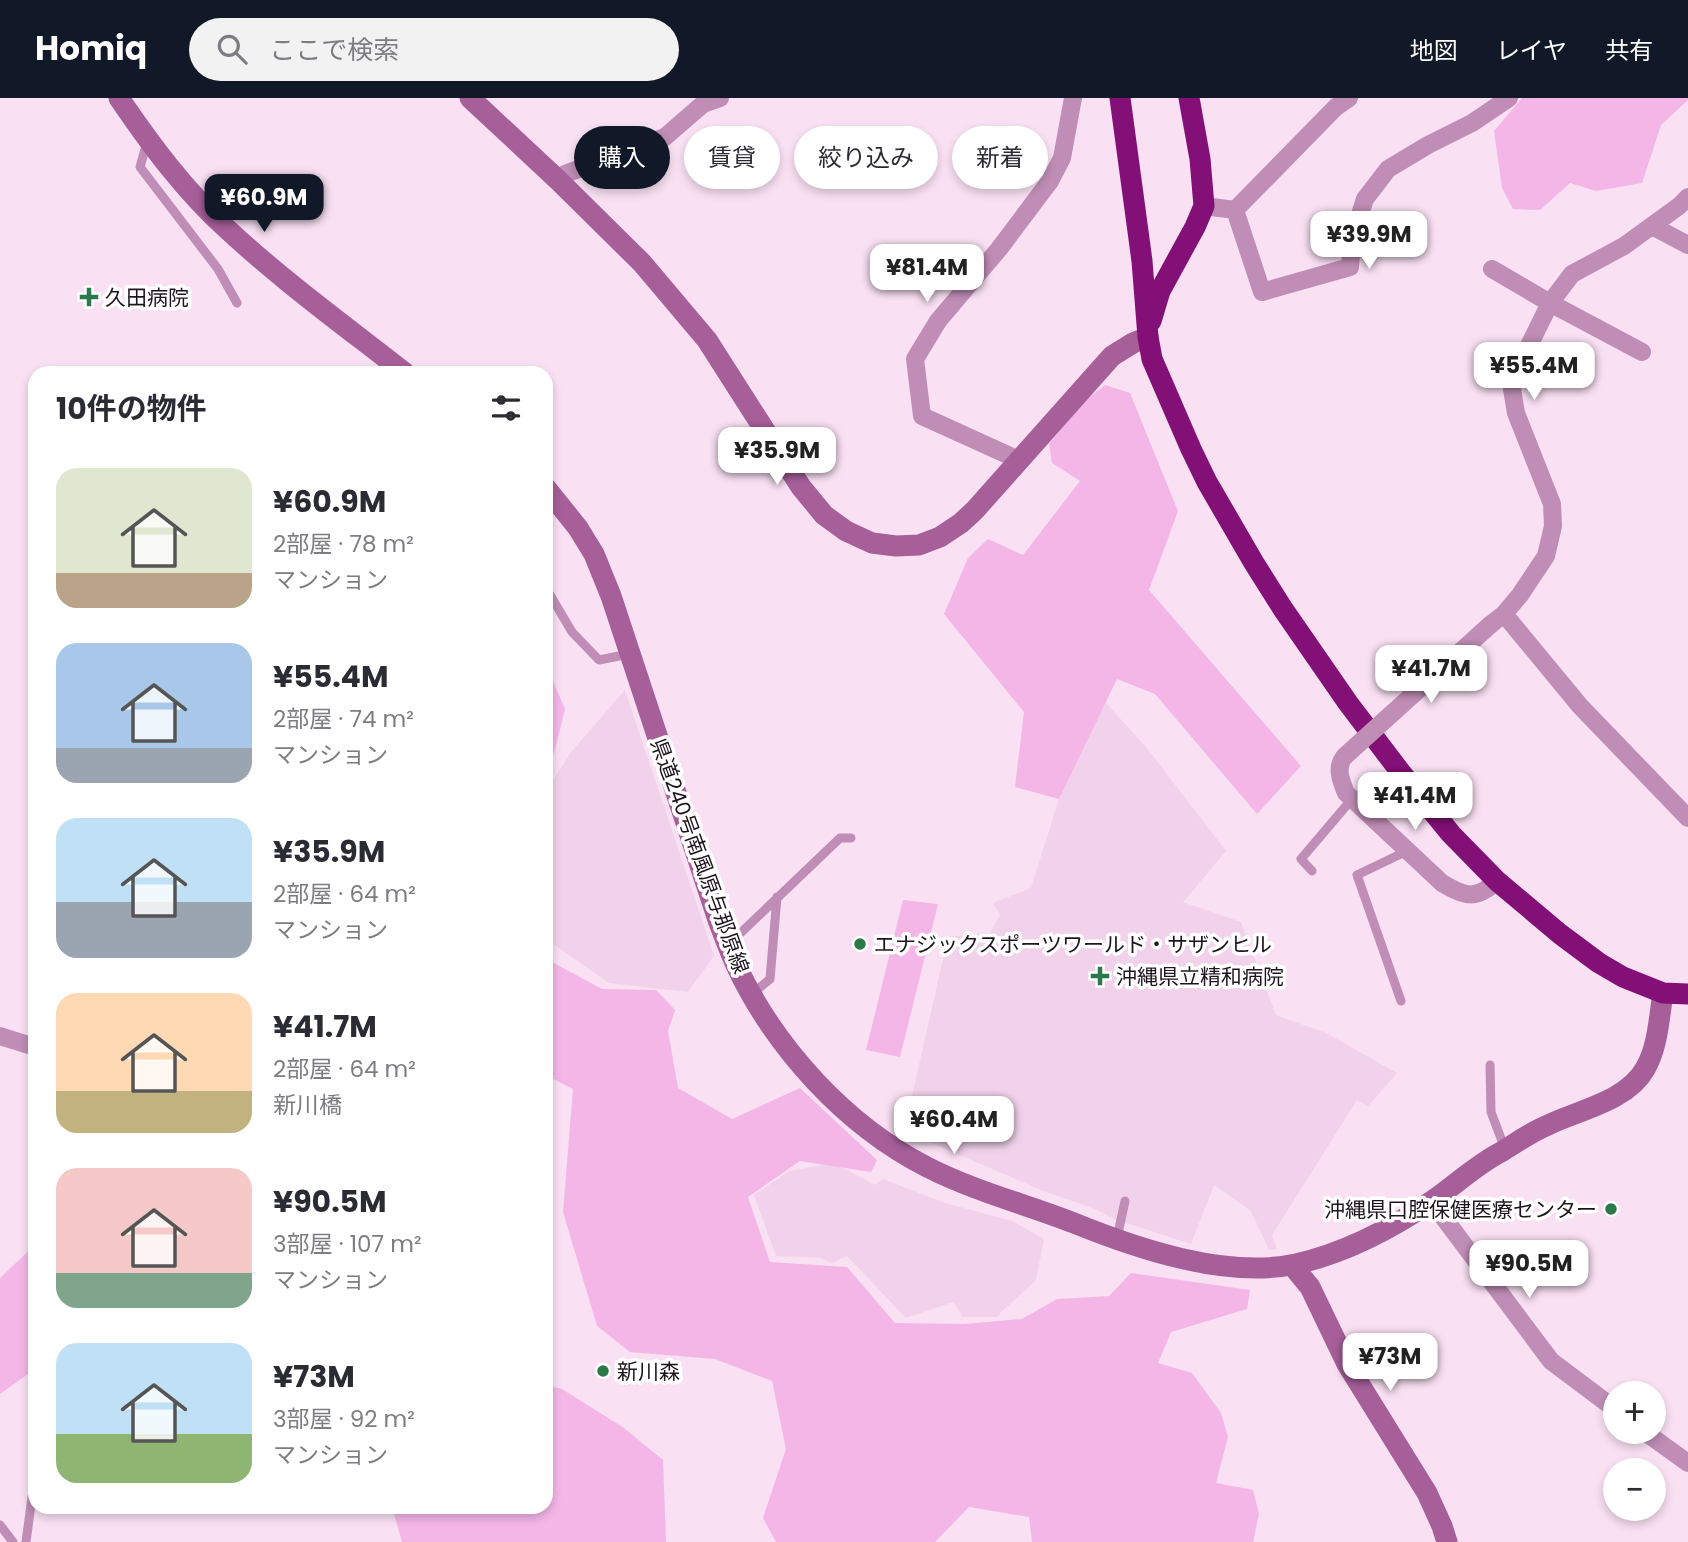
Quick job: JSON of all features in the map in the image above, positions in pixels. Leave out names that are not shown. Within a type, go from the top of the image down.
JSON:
[{"type":"highway","points":[[1119,98],[1142,261],[1147,337],[1153,359],[1191,449],[1226,515],[1283,609],[1348,703],[1402,774],[1451,834],[1497,881],[1599,963],[1623,977],[1664,993],[1688,993]]},
{"type":"highway","points":[[1147,337],[1160,291],[1204,206],[1200,159],[1189,98]]},
{"type":"main road","points":[[119,98],[148,141],[189,190],[226,228],[283,277],[396,366]]},
{"type":"main road","points":[[470,98],[642,263],[707,340],[801,487],[824,515],[846,531],[872,543],[919,545],[940,537],[961,523],[1112,356],[1147,337]]},
{"type":"main road","name":"県道240号南風原与那原線","points":[[553,497],[578,528],[594,554],[611,596],[727,945],[751,995],[788,1049],[832,1098],[875,1134],[940,1172],[990,1194],[1117,1238],[1199,1262],[1255,1268],[1292,1265],[1326,1256],[1374,1236],[1432,1202],[1505,1149],[1546,1125],[1612,1098],[1635,1083],[1649,1062],[1664,993]]},
{"type":"main road","points":[[1292,1265],[1310,1287],[1347,1364],[1427,1493],[1447,1542]]},
{"type":"street","points":[[558,180],[565,174],[665,137],[703,104],[720,98]]},
{"type":"street","points":[[1019,460],[922,416],[915,359],[938,321],[999,249],[1050,181],[1062,158],[1073,98]]},
{"type":"street","points":[[1235,209],[1336,107],[1349,98]]},
{"type":"street","points":[[1235,209],[1262,292],[1350,267],[1352,239],[1365,199],[1388,169],[1428,145],[1472,124],[1509,98]]},
{"type":"street","points":[[1497,881],[1474,895],[1459,893],[1442,883],[1346,793],[1339,775],[1342,759],[1497,620],[1520,595],[1546,556],[1553,526],[1552,504],[1516,413],[1512,389],[1518,368],[1549,303],[1572,274],[1624,246],[1688,197]]},
{"type":"street","points":[[1204,206],[1235,209]]},
{"type":"street","points":[[1652,226],[1688,245]]},
{"type":"street","points":[[1492,269],[1549,303],[1642,352]]},
{"type":"street","points":[[1497,620],[1688,818]]},
{"type":"street","points":[[0,1036],[28,1045]]},
{"type":"street","points":[[1432,1202],[1551,1361],[1603,1400]]},
{"type":"street","points":[[1662,1444],[1688,1463]]},
{"type":"lane","points":[[148,141],[140,167],[218,269],[237,303]]},
{"type":"lane","points":[[553,600],[572,632],[599,660],[630,653]]},
{"type":"lane","points":[[1312,871],[1301,859],[1352,799]]},
{"type":"lane","points":[[727,945],[840,838],[851,838]]},
{"type":"lane","points":[[1401,1001],[1357,875],[1407,851]]},
{"type":"lane","points":[[751,995],[770,979],[777,897]]},
{"type":"lane","points":[[1490,1065],[1490,1112],[1505,1149]]},
{"type":"lane","points":[[1117,1238],[1125,1201]]},
{"type":"lane","points":[[26,1542],[30,1514]]},
{"type":"lane","points":[[0,1525],[13,1542]]},
{"type":"shaded area","points":[[1522,98],[1688,100],[1661,125],[1642,183],[1596,191],[1570,183],[1540,210],[1513,209],[1502,188],[1494,131]]},
{"type":"shaded area","points":[[1105,385],[1130,393],[1178,511],[1149,590],[1301,766],[1257,814],[1155,694],[1117,679],[1059,799],[1015,787],[1024,712],[944,614],[968,558],[988,539],[1023,555],[1080,481],[1052,463],[1049,444],[1084,401]]},
{"type":"shaded area","points":[[553,681],[565,709],[553,754]]},
{"type":"shaded area","points":[[625,690],[714,956],[688,992],[609,983],[553,944],[553,780],[572,751]]},
{"type":"shaded area","name":"沖縄県立精和病院","points":[[1105,702],[1146,747],[1226,851],[1183,902],[1241,922],[1276,1015],[1326,1033],[1397,1073],[1368,1106],[1357,1100],[1272,1235],[1277,1249],[1269,1250],[1251,1211],[1214,1185],[1191,1244],[1114,1219],[904,1131],[948,937],[990,933],[1000,915],[993,903],[1031,888],[1059,799]]},
{"type":"shaded area","points":[[903,900],[938,904],[900,1057],[866,1050]]},
{"type":"shaded area","points":[[553,963],[602,989],[656,990],[675,1010],[668,1031],[678,1088],[732,1119],[800,1088],[877,1160],[871,1172],[800,1161],[748,1197],[770,1262],[847,1267],[895,1323],[964,1324],[1022,1319],[1057,1299],[1109,1296],[1131,1273],[1250,1290],[1247,1309],[1171,1332],[1158,1363],[1192,1373],[1221,1413],[1228,1437],[1216,1483],[1253,1490],[1259,1514],[1253,1542],[1032,1542],[1029,1517],[969,1507],[935,1542],[776,1542],[763,1518],[786,1449],[772,1381],[715,1359],[630,1352],[597,1326],[563,1212],[573,1089],[553,1079]]},
{"type":"shaded area","points":[[834,1163],[875,1185],[883,1179],[945,1203],[1012,1221],[1044,1239],[1036,1280],[996,1317],[963,1317],[953,1302],[906,1318],[847,1256],[832,1263],[821,1258],[776,1256],[754,1195],[789,1171]]},
{"type":"shaded area","points":[[28,1252],[28,1374],[0,1394],[0,1278]]},
{"type":"shaded area","points":[[553,1387],[562,1389],[624,1428],[663,1460],[666,1542],[402,1542],[394,1514],[553,1514]]},
{"type":"place","name":"久田病院","points":[[89,297]]},
{"type":"place","name":"エナジックスポーツワールド・サザンヒル","points":[[860,944]]},
{"type":"place","name":"沖縄県立精和病院","points":[[1100,976]]},
{"type":"place","name":"沖縄県口腔保健医療センター","points":[[1611,1209]]},
{"type":"place","name":"新川森","points":[[603,1371]]}]
